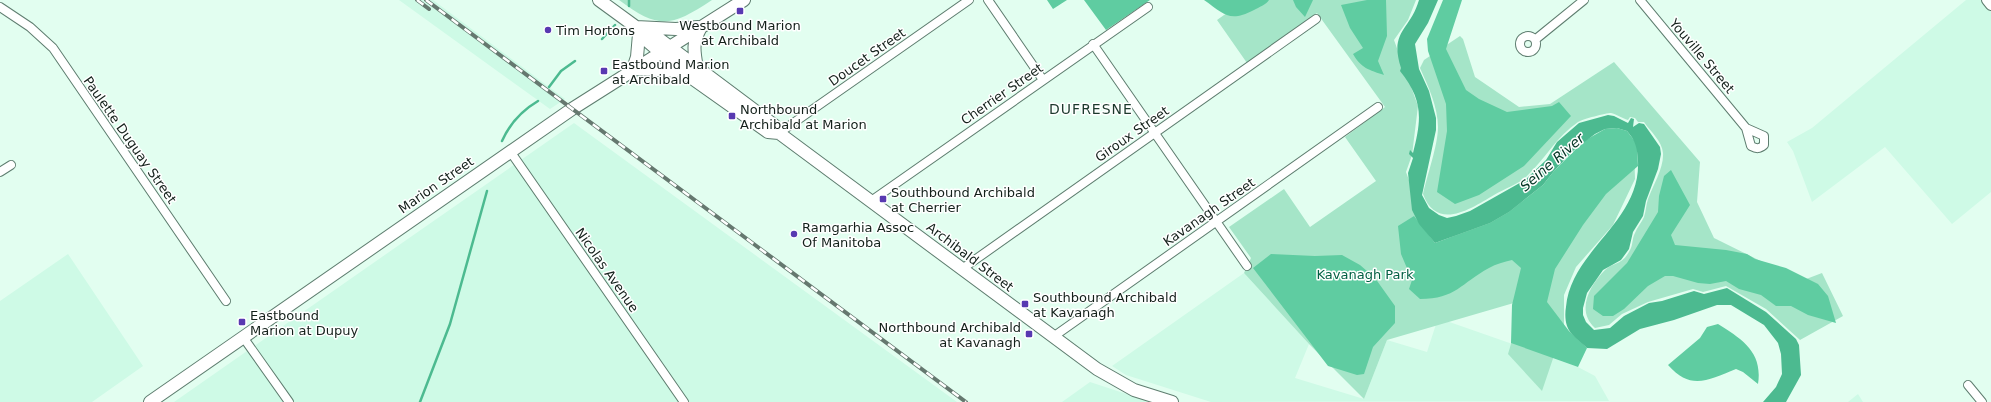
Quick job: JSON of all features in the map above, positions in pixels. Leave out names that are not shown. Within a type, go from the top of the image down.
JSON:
[{"type":"main road","name":"Marion Street","points":[[150,402],[510,151],[633,69],[744,0]]},
{"type":"main road","name":"Archibald Street","points":[[602,3],[638,28],[664,50],[682,71],[768,132],[779,133]]},
{"type":"main road","points":[[682,71],[633,69],[637,57],[638,28],[676,29],[702,26]]},
{"type":"main road","points":[[697,68],[694,43],[702,26]]},
{"type":"main road","name":"Archibald Street","points":[[664,50],[697,68],[774,125],[779,133],[1109,377],[1134,390],[1172,402]]},
{"type":"street","name":"Doucet Street","points":[[779,133],[969,0]]},
{"type":"street","points":[[988,0],[1043,80]]},
{"type":"street","points":[[1536,39],[1584,0]]},
{"type":"street","name":"Youville Street","points":[[1640,0],[1746,128]]},
{"type":"street","points":[[1987,0],[1991,5]]},
{"type":"street","name":"Paulette Duguay Street","points":[[0,7],[30,27],[53,48],[226,301]]},
{"type":"street","name":"Cherrier Street","points":[[871,200],[1148,7]]},
{"type":"street","name":"Giroux Street","points":[[962,269],[1316,19]]},
{"type":"street","points":[[1093,44],[1247,266]]},
{"type":"street","name":"Kavanagh Street","points":[[1053,337],[1378,107]]},
{"type":"street","name":"Nicolas Avenue","points":[[510,151],[684,402]]},
{"type":"street","points":[[0,172],[11,164]]},
{"type":"street","points":[[243,336],[289,402]]},
{"type":"street","points":[[1968,385],[1982,402]]},
{"type":"shaded area","points":[[399,0],[433,0],[565,99],[550,109]]},
{"type":"shaded area","points":[[1966,0],[1981,0],[1991,11],[1991,192],[1952,224],[1885,147],[1812,202],[1793,151],[1787,142],[1812,128]]},
{"type":"shaded area","points":[[574,123],[957,402],[174,402]]},
{"type":"shaded area","points":[[68,254],[143,366],[92,402],[0,402],[0,301]]},
{"type":"shaded area","points":[[1244,273],[1309,344],[1295,378],[1364,399],[1387,340],[1427,352],[1438,318],[1578,367],[1595,376],[1609,401],[1211,402],[1126,375],[1112,366]]},
{"type":"shaded area","points":[[1090,382],[1151,402],[1062,402]]},
{"type":"shaded area","points":[[1858,394],[1863,402],[1848,402]]},
{"type":"green space","points":[[619,0],[712,0],[686,16],[675,20],[665,21],[655,20],[645,16]]},
{"type":"green space","points":[[1047,0],[1067,0],[1053,9]]},
{"type":"green space","points":[[1084,0],[1150,0],[1106,30]]},
{"type":"green space","points":[[1204,0],[1269,0],[1264,5],[1245,14],[1232,16],[1222,13]]},
{"type":"green space","name":"Kavanagh Park","points":[[1245,0],[1416,0],[1408,20],[1394,40],[1418,106],[1412,155],[1406,172],[1433,246],[1634,145],[1635,179],[1613,225],[1576,267],[1564,295],[1564,326],[1542,391],[1508,354],[1524,300],[1387,340],[1364,399],[1309,344],[1244,273],[1251,258],[1229,227],[1284,189],[1310,227],[1376,181],[1345,137],[1385,107],[1317,13],[1247,63],[1217,20]]},
{"type":"green space","points":[[1293,0],[1313,0],[1305,17],[1296,7]]},
{"type":"green space","points":[[1367,0],[1386,0],[1387,36],[1378,61],[1384,75],[1366,68],[1356,59],[1353,54],[1363,48],[1350,28],[1341,5]]},
{"type":"green space","points":[[1443,0],[1462,0],[1446,49],[1466,90],[1479,99],[1507,112],[1552,106],[1559,102],[1571,116],[1524,166],[1479,195],[1455,204],[1437,192],[1447,131],[1446,104],[1428,51],[1427,39]]},
{"type":"green space","points":[[1460,36],[1463,39],[1475,77],[1519,107],[1550,104],[1614,62],[1700,162],[1697,202],[1714,238],[1801,281],[1822,273],[1843,316],[1800,340],[1766,309],[1726,286],[1703,292],[1693,289],[1648,302],[1622,314],[1609,325],[1595,328],[1589,321],[1586,314],[1587,299],[1599,276],[1605,270],[1624,259],[1631,248],[1634,235],[1644,217],[1648,199],[1662,165],[1663,153],[1660,144],[1644,122],[1638,122],[1635,118],[1630,117],[1628,120],[1611,113],[1589,118],[1578,122],[1564,134],[1533,170],[1519,182],[1476,206],[1456,214],[1437,212],[1429,205],[1423,194],[1438,134],[1438,119],[1429,89],[1420,68],[1424,60]]},
{"type":"green space","points":[[1617,128],[1627,131],[1637,144],[1638,166],[1606,194],[1583,225],[1555,269],[1547,302],[1569,331],[1587,348],[1578,367],[1511,343],[1512,305],[1521,268],[1512,260],[1492,267],[1458,289],[1442,296],[1420,299],[1409,289],[1412,280],[1401,254],[1398,226],[1414,216],[1435,243],[1490,223],[1509,212],[1543,185],[1554,171],[1584,141],[1605,129]]},
{"type":"green space","points":[[1671,170],[1690,205],[1671,235],[1675,245],[1726,250],[1747,254],[1755,259],[1786,268],[1818,284],[1828,296],[1836,323],[1808,315],[1791,306],[1776,306],[1761,295],[1739,289],[1726,281],[1710,284],[1698,283],[1673,276],[1665,276],[1648,286],[1624,309],[1613,316],[1603,316],[1593,309],[1594,296],[1627,263],[1658,212],[1659,196],[1664,176]]},
{"type":"green space","points":[[1271,254],[1315,256],[1342,255],[1360,265],[1375,278],[1395,306],[1395,323],[1373,347],[1364,374],[1357,375],[1328,366],[1253,268]]},
{"type":"green space","points":[[1718,324],[1743,341],[1754,355],[1759,373],[1758,384],[1743,372],[1736,369],[1717,377],[1700,381],[1692,381],[1676,373],[1668,365],[1700,338],[1707,327]]},
{"type":"water","name":"Seine River","points":[[1419,0],[1438,0],[1428,23],[1415,44],[1419,69],[1429,91],[1436,118],[1436,130],[1422,195],[1429,208],[1439,215],[1447,218],[1456,216],[1470,211],[1525,180],[1546,160],[1557,142],[1579,123],[1608,115],[1614,116],[1628,123],[1631,118],[1634,119],[1633,127],[1639,123],[1644,124],[1660,147],[1661,154],[1658,169],[1646,201],[1643,216],[1633,232],[1629,249],[1621,260],[1603,270],[1587,293],[1583,308],[1583,315],[1586,322],[1594,330],[1610,328],[1624,316],[1649,303],[1662,301],[1694,291],[1704,294],[1727,288],[1766,312],[1796,339],[1799,345],[1801,375],[1786,402],[1763,402],[1776,387],[1782,374],[1781,354],[1778,343],[1764,325],[1731,305],[1717,305],[1674,320],[1640,329],[1607,349],[1587,348],[1568,329],[1565,312],[1571,287],[1580,269],[1629,202],[1636,182],[1638,161],[1636,145],[1627,131],[1617,128],[1605,129],[1595,134],[1574,150],[1543,185],[1509,212],[1490,223],[1435,243],[1419,224],[1412,210],[1408,173],[1413,158],[1409,154],[1410,150],[1413,153],[1419,119],[1417,100],[1408,81],[1400,71],[1401,68],[1397,46],[1399,38],[1411,18]]},
{"type":"waterway","points":[[629,0],[629,6]]},
{"type":"waterway","points":[[602,39],[615,25]]},
{"type":"waterway","points":[[549,87],[561,71],[575,61]]},
{"type":"waterway","points":[[502,141],[517,118],[526,109],[538,101]]},
{"type":"waterway","points":[[420,402],[450,324],[487,191]]},
{"type":"railway","points":[[417,0],[429,9]]},
{"type":"railway","points":[[426,0],[966,402]]},
{"type":"place","name":"Westbound Marion at Archibald","points":[[740,11]]},
{"type":"place","name":"Tim Hortons","points":[[548,30]]},
{"type":"place","name":"Eastbound Marion at Archibald","points":[[604,71]]},
{"type":"place","name":"Northbound Archibald at Marion","points":[[732,116]]},
{"type":"place","name":"Southbound Archibald at Cherrier","points":[[883,199]]},
{"type":"place","name":"Ramgarhia Assoc Of Manitoba","points":[[794,234]]},
{"type":"place","name":"Southbound Archibald at Kavanagh","points":[[1025,304]]},
{"type":"place","name":"Eastbound Marion at Dupuy","points":[[242,322]]},
{"type":"place","name":"Northbound Archibald at Kavanagh","points":[[1029,334]]},
{"type":"district","name":"DUFRESNE","points":[[1091,109]]}]
